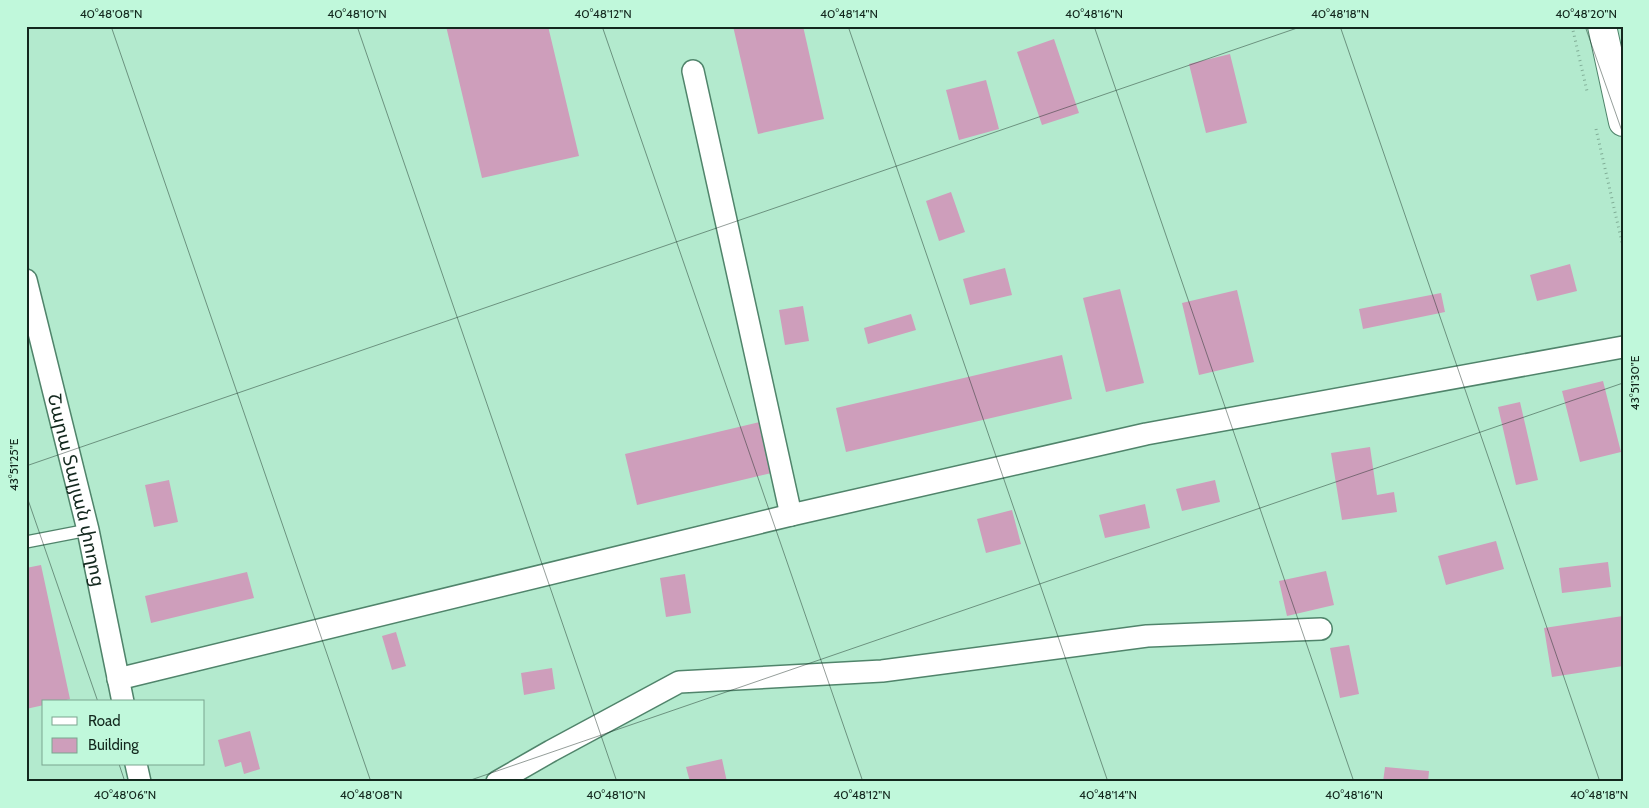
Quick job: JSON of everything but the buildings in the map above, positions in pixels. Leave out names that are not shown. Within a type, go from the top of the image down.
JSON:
[{"type":"main road","points":[[1602,26],[1623,122]]},
{"type":"street","points":[[693,71],[791,515]]},
{"type":"street","name":"Շարա Տալյան փողոց","points":[[26,280],[88,530],[123,700]]},
{"type":"street","points":[[118,679],[791,515],[1146,434],[1623,347]]},
{"type":"street","points":[[498,782],[551,751],[679,682],[882,671],[1147,636],[1321,629]]},
{"type":"street","points":[[136,766],[140,782]]},
{"type":"lane","points":[[26,542],[88,530]]},
{"type":"path","points":[[1572,26],[1587,94]]},
{"type":"path","points":[[1594,122],[1623,247]]}]
